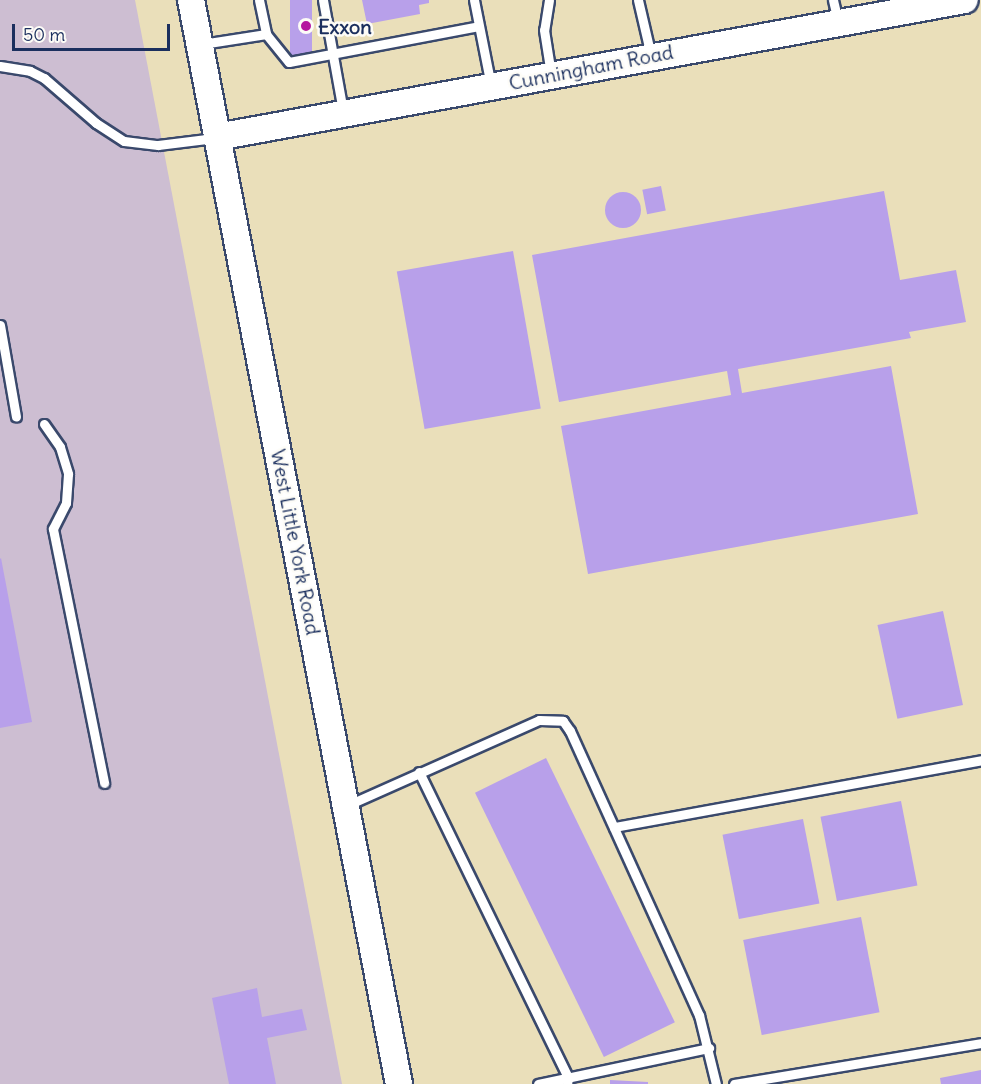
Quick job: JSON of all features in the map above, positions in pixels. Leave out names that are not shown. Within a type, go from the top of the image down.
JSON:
[{"type":"main road","name":"West Little York Road","points":[[191,0],[399,1084]]},
{"type":"main road","name":"Cunningham Road","points":[[218,137],[651,56],[836,11],[965,0]]},
{"type":"lane","points":[[260,0],[266,34],[289,62],[479,26]]},
{"type":"lane","points":[[322,0],[344,114]]},
{"type":"lane","points":[[474,0],[490,86]]},
{"type":"lane","points":[[549,0],[544,30],[551,74]]},
{"type":"lane","points":[[638,0],[651,56]]},
{"type":"lane","points":[[200,44],[266,34]]},
{"type":"lane","points":[[0,66],[30,71],[44,78],[96,123],[124,141],[158,145],[218,137]]},
{"type":"lane","points":[[0,325],[16,417]]},
{"type":"lane","points":[[44,424],[60,447],[68,474],[66,503],[53,529],[104,783]]},
{"type":"lane","points":[[346,806],[539,720],[563,721],[570,731],[699,1015],[709,1048],[716,1084]]},
{"type":"lane","points":[[614,827],[981,760]]},
{"type":"lane","points":[[419,772],[567,1081]]},
{"type":"lane","points":[[734,1084],[981,1043]]},
{"type":"lane","points":[[538,1084],[567,1081],[709,1048]]},
{"type":"shaded area","points":[[0,0],[135,0],[342,1084],[0,1084]]},
{"type":"building","name":"Exxon","points":[[290,0],[312,0],[312,57],[290,57]]},
{"type":"building","points":[[362,0],[429,0],[429,3],[419,5],[420,14],[367,24]]},
{"type":"building","points":[[661,186],[666,211],[647,214],[642,190]]},
{"type":"building","points":[[884,191],[900,280],[956,270],[966,322],[909,332],[911,338],[738,369],[742,393],[891,366],[918,514],[588,574],[561,426],[731,395],[727,371],[559,402],[532,255]]},
{"type":"building","points":[[623,192],[636,197],[641,210],[636,223],[623,228],[610,223],[605,210],[610,197]]},
{"type":"building","points":[[513,251],[541,409],[425,429],[397,271]]},
{"type":"building","points":[[0,559],[32,722],[0,728]]},
{"type":"building","points":[[943,611],[963,705],[897,719],[877,625]]},
{"type":"building","points":[[546,758],[675,1022],[604,1057],[475,793]]},
{"type":"building","points":[[901,801],[917,885],[837,901],[821,817]]},
{"type":"building","points":[[803,819],[819,903],[739,919],[723,835]]},
{"type":"building","points":[[861,917],[880,1012],[762,1035],[743,940]]},
{"type":"building","points":[[257,988],[262,1017],[302,1009],[307,1030],[267,1038],[276,1084],[229,1084],[212,998]]},
{"type":"building","points":[[981,1070],[981,1084],[941,1084],[940,1078]]},
{"type":"building","points":[[610,1080],[648,1082],[648,1084],[610,1084]]},
{"type":"place","name":"Exxon","points":[[306,26]]}]
